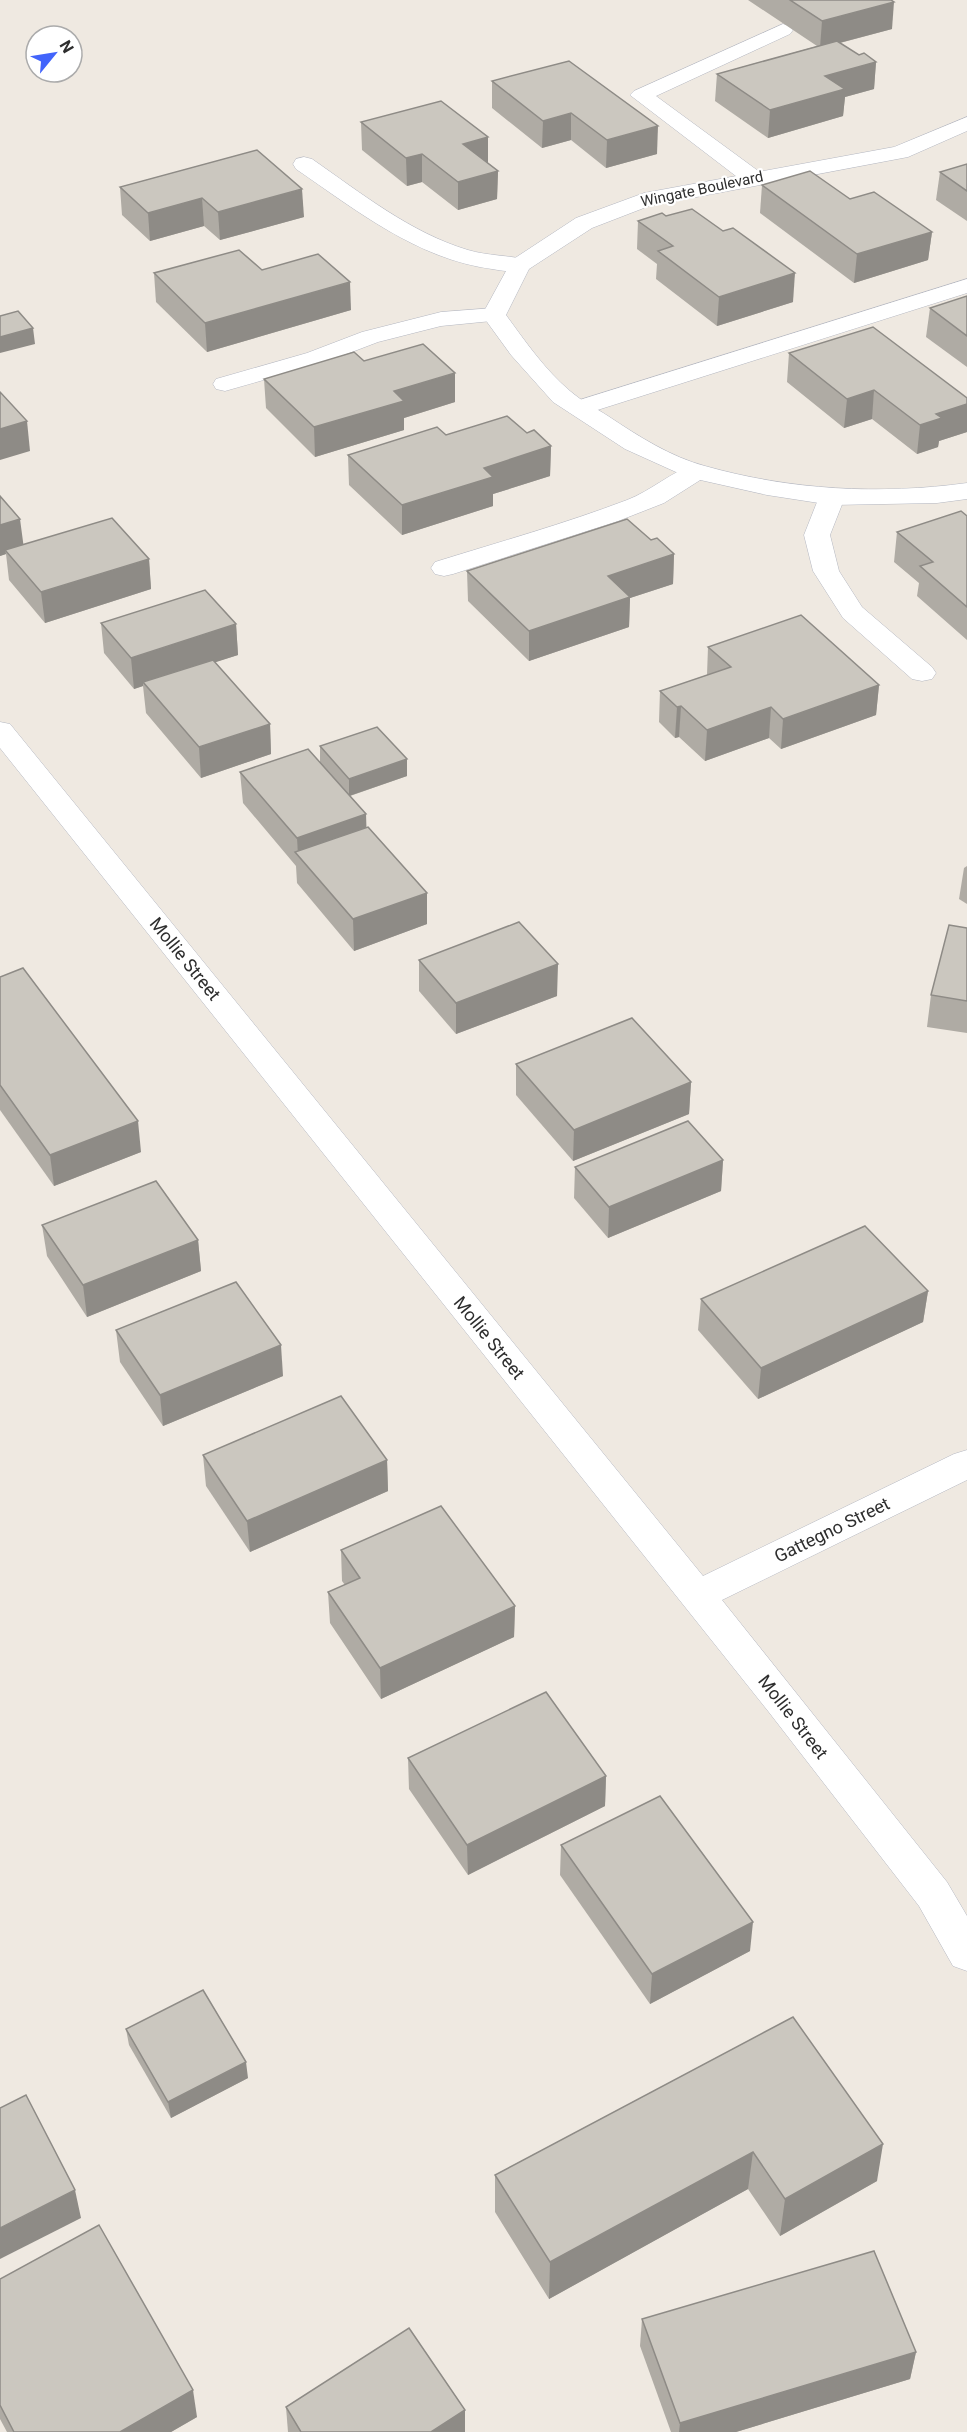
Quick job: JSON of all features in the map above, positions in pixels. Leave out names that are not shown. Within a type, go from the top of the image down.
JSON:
[{"type":"street","points":[[753,178],[641,95],[783,30]]},
{"type":"street","name":"Wingate Boulevard","points":[[494,315],[520,265],[584,223],[644,200],[900,152],[967,123]]},
{"type":"street","points":[[304,164],[402,230],[443,248],[483,261],[520,265]]},
{"type":"street","points":[[579,408],[967,286]]},
{"type":"street","points":[[225,384],[315,358],[370,337],[441,319],[494,315],[519,350],[562,397],[634,444],[696,472],[767,487],[832,497],[937,495],[967,491]]},
{"type":"street","points":[[444,568],[609,516],[655,498],[696,472]]},
{"type":"street","points":[[832,497],[817,535],[826,571],[852,612],[922,673]]},
{"type":"street","name":"Mollie Street","points":[[0,730],[697,1596],[933,1894],[967,1953]]},
{"type":"street","name":"Gattegno Street","points":[[697,1596],[967,1464]]},
{"type":"building","points":[[790,0],[891,0],[894,2],[822,21]]},
{"type":"building","points":[[837,41],[859,55],[864,53],[876,62],[825,76],[845,89],[770,110],[717,74]]},
{"type":"building","points":[[569,61],[658,126],[607,140],[571,113],[543,121],[492,81]]},
{"type":"building","points":[[441,101],[488,137],[463,144],[498,171],[458,182],[422,154],[406,158],[361,122]]},
{"type":"building","points":[[257,150],[302,189],[218,212],[202,198],[148,213],[120,187]]},
{"type":"building","points":[[967,164],[967,191],[940,172]]},
{"type":"building","points":[[810,171],[850,199],[874,192],[932,232],[857,254],[762,185]]},
{"type":"building","points":[[692,209],[723,231],[733,228],[795,273],[719,297],[658,251],[673,246],[638,221],[662,213],[666,216]]},
{"type":"building","points":[[239,250],[262,270],[318,254],[350,282],[205,323],[154,273]]},
{"type":"building","points":[[967,296],[967,336],[930,308]]},
{"type":"building","points":[[18,311],[33,328],[0,337],[0,316]]},
{"type":"building","points":[[873,327],[967,398],[967,404],[936,414],[942,418],[920,425],[874,390],[847,399],[789,353]]},
{"type":"building","points":[[423,344],[455,373],[394,391],[404,401],[314,427],[264,379],[354,352],[364,361]]},
{"type":"building","points":[[0,392],[27,421],[0,429]]},
{"type":"building","points":[[507,416],[527,433],[534,430],[551,446],[484,468],[493,477],[402,505],[348,455],[437,427],[446,435]]},
{"type":"building","points":[[0,496],[20,519],[0,525]]},
{"type":"building","points":[[961,511],[967,516],[967,607],[920,566],[933,562],[897,532]]},
{"type":"building","points":[[112,518],[149,559],[41,592],[5,550]]},
{"type":"building","points":[[627,519],[651,540],[657,538],[674,554],[608,576],[630,597],[529,631],[467,571]]},
{"type":"building","points":[[205,590],[236,624],[131,658],[101,623]]},
{"type":"building","points":[[801,615],[879,685],[783,719],[771,707],[707,730],[681,706],[677,707],[660,691],[731,667],[708,647]]},
{"type":"building","points":[[213,660],[270,724],[199,747],[143,682]]},
{"type":"building","points":[[377,727],[407,759],[349,779],[320,746]]},
{"type":"building","points":[[308,749],[366,814],[297,838],[240,772]]},
{"type":"building","points":[[368,827],[427,893],[353,919],[295,852]]},
{"type":"building","points":[[519,922],[558,964],[456,1003],[419,960]]},
{"type":"building","points":[[949,925],[967,928],[967,1001],[931,995]]},
{"type":"building","points":[[23,968],[138,1121],[50,1155],[0,1085],[0,977]]},
{"type":"building","points":[[632,1018],[691,1082],[574,1130],[516,1064]]},
{"type":"building","points":[[688,1121],[723,1160],[609,1207],[575,1167]]},
{"type":"building","points":[[156,1181],[198,1240],[83,1285],[42,1225]]},
{"type":"building","points":[[865,1226],[928,1291],[761,1368],[701,1299]]},
{"type":"building","points":[[236,1282],[281,1345],[160,1395],[116,1330]]},
{"type":"building","points":[[341,1396],[387,1460],[247,1521],[203,1455]]},
{"type":"building","points":[[441,1506],[515,1606],[380,1668],[328,1592],[360,1578],[341,1550]]},
{"type":"building","points":[[546,1692],[606,1776],[467,1845],[408,1758]]},
{"type":"building","points":[[660,1796],[753,1922],[652,1974],[561,1845]]},
{"type":"building","points":[[203,1990],[246,2062],[168,2102],[126,2029]]},
{"type":"building","points":[[793,2017],[883,2144],[785,2199],[753,2152],[550,2262],[495,2175]]},
{"type":"building","points":[[26,2095],[75,2190],[0,2228],[0,2108]]},
{"type":"building","points":[[99,2225],[193,2390],[120,2432],[14,2432],[0,2405],[0,2279]]},
{"type":"building","points":[[874,2251],[916,2352],[680,2423],[642,2319]]},
{"type":"building","points":[[409,2328],[465,2410],[431,2432],[301,2432],[286,2407]]}]
